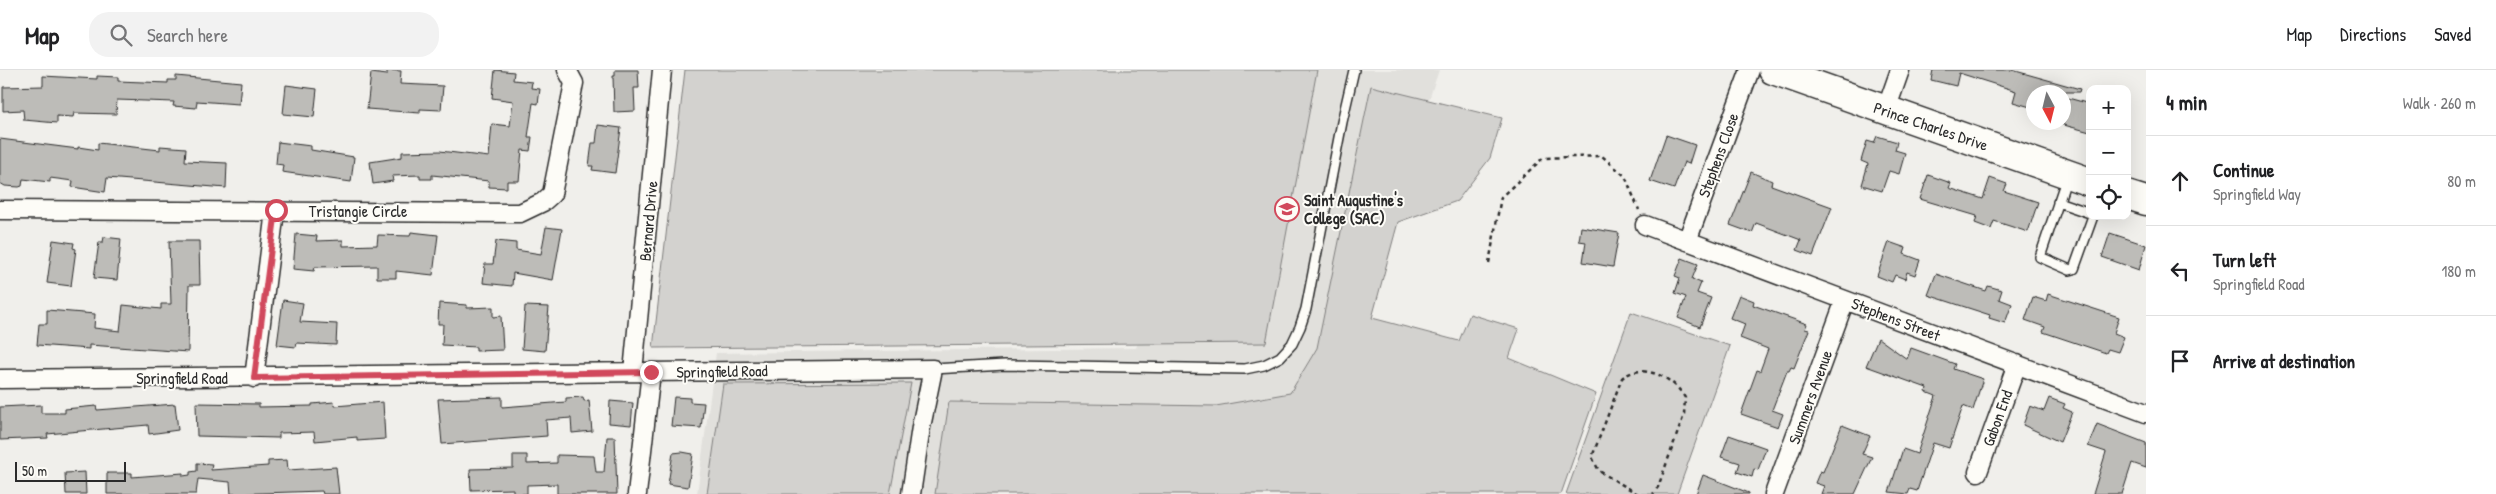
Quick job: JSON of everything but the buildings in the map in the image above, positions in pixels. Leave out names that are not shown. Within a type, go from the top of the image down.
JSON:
[{"type":"highway","name":"Prince Charles Drive","points":[[1773,70],[2079,178]]},
{"type":"highway","points":[[2131,196],[2146,201]]},
{"type":"street","name":"Tristangie Circle","points":[[0,210],[276,210],[520,213],[532,208],[552,194],[574,83],[567,70]]},
{"type":"street","name":"Bernard Drive","points":[[634,372],[662,70]]},
{"type":"street","name":"Stephens Close","points":[[1686,241],[1750,70]]},
{"type":"street","points":[[1886,110],[1900,70]]},
{"type":"street","points":[[254,378],[276,210]]},
{"type":"street","name":"Stephens Street","points":[[1645,225],[2146,413]]},
{"type":"street","name":"Summers Avenue","points":[[1774,494],[1845,300]]},
{"type":"street","name":"Gabon End","points":[[1978,472],[2016,364]]},
{"type":"street","points":[[911,494],[921,427],[933,369]]},
{"type":"street","name":"Springfield Road","points":[[0,379],[254,378],[933,369]]},
{"type":"street","points":[[637,494],[651,372]]},
{"type":"lane","points":[[933,369],[1005,365],[1245,369],[1264,366],[1280,357],[1292,344],[1306,309],[1342,122],[1354,70]]},
{"type":"lane","points":[[2079,178],[2058,202],[2040,255],[2042,259],[2070,270],[2074,269],[2092,220]]},
{"type":"lane","points":[[2058,202],[2086,212]]},
{"type":"path","points":[[1489,263],[1501,197],[1543,158],[1602,156],[1625,176],[1645,225]]},
{"type":"path","points":[[1638,494],[1599,471],[1592,457],[1622,378],[1637,371],[1650,372],[1673,383],[1685,398],[1684,415],[1658,488],[1653,494]]},
{"type":"shaded area","points":[[685,70],[1317,70],[1266,343],[653,348]]},
{"type":"shaded area","name":"Saint Augustine's College (SAC)","points":[[1229,70],[1439,70],[1335,376],[1475,494],[697,494],[716,353],[1136,348]]},
{"type":"shaded area","points":[[1371,86],[1502,118],[1490,158],[1457,201],[1398,222],[1372,318],[1459,341],[1470,314],[1519,329],[1509,358],[1596,394],[1561,494],[935,494],[949,402],[1216,406],[1290,393],[1317,348]]},
{"type":"shaded area","points":[[1631,312],[1730,346],[1677,494],[1566,494]]},
{"type":"shaded area","points":[[911,383],[890,494],[707,494],[723,384]]},
{"type":"place","name":"Saint Augustine's College (SAC)","points":[[1287,209]]},
{"type":"route","points":[[276,210],[254,378],[651,372]]}]
